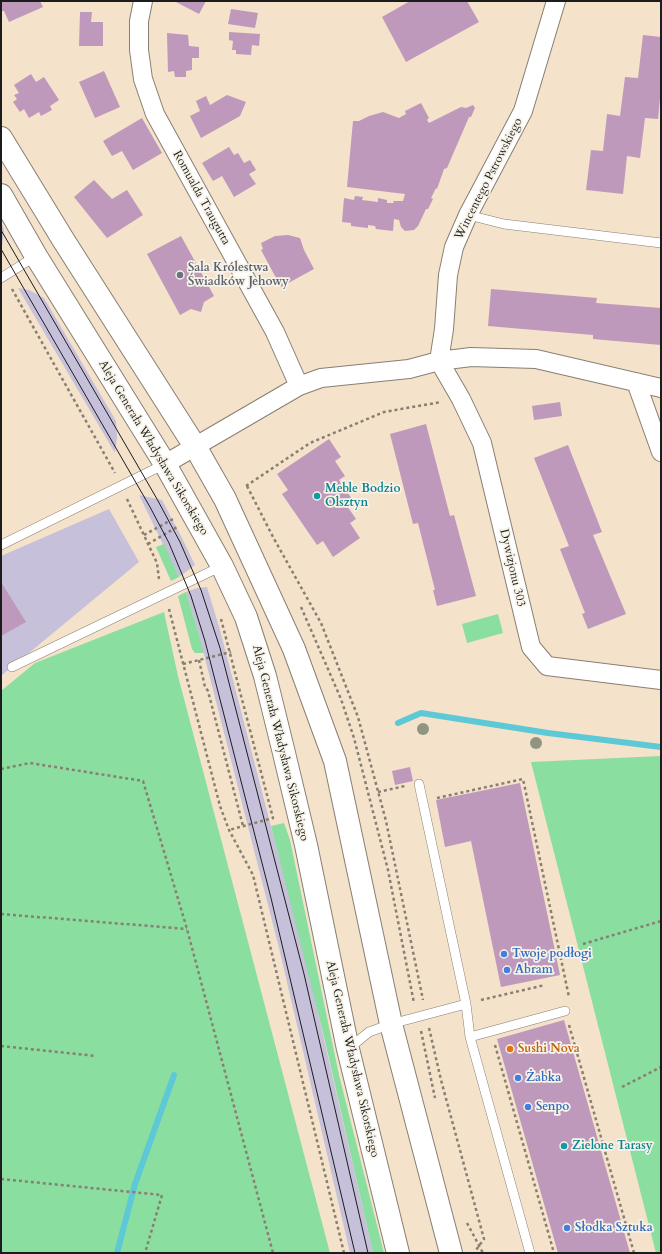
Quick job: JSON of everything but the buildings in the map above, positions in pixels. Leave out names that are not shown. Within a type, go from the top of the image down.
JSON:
[{"type":"main road","points":[[1,138],[64,241],[196,448],[225,499],[294,648],[335,761],[391,1024],[451,1253]]},
{"type":"main road","name":"Aleja Generała Władysława Sikorskiego","points":[[1,195],[36,256],[165,464],[222,566],[246,617],[265,676],[306,845],[348,1049],[398,1253]]},
{"type":"street","name":"Romualda Traugutta","points":[[143,1],[139,21],[139,50],[143,79],[155,114],[275,332],[299,386]]},
{"type":"street","name":"Wincentego Pstrowskiego","points":[[439,361],[444,329],[448,275],[454,247],[468,215],[523,111],[556,1]]},
{"type":"street","points":[[165,464],[196,448],[299,386],[321,378],[409,369],[439,361],[471,357],[536,359],[661,388]]},
{"type":"street","name":"Dywizjonu 303","points":[[439,361],[461,399],[482,443],[531,647],[547,666],[661,680]]},
{"type":"street","points":[[636,382],[661,452]]},
{"type":"lane","points":[[468,215],[504,224],[661,243]]},
{"type":"lane","points":[[3,277],[36,256]]},
{"type":"lane","points":[[1,545],[165,464]]},
{"type":"lane","points":[[12,668],[222,566]]},
{"type":"lane","points":[[419,784],[466,1004],[470,1037],[530,1253]]},
{"type":"lane","points":[[348,1049],[369,1032],[391,1024],[466,1004]]},
{"type":"lane","points":[[470,1037],[565,1012]]},
{"type":"path","points":[[3,277],[121,486],[157,563],[157,576],[164,593],[220,806],[229,830],[253,875],[344,1253]]},
{"type":"path","points":[[461,399],[384,412],[310,443],[247,486],[273,537],[324,629],[358,717],[386,821],[441,1080],[484,1239],[476,1250],[477,1253]]},
{"type":"path","points":[[144,536],[174,518]]},
{"type":"path","points":[[148,544],[180,525]]},
{"type":"path","points":[[183,664],[231,652],[273,818],[229,830]]},
{"type":"path","points":[[199,660],[243,826]]},
{"type":"path","points":[[1,769],[30,763],[143,781],[187,929],[273,1253]]},
{"type":"path","points":[[423,802],[523,779],[570,994],[565,1012],[634,1253]]},
{"type":"path","points":[[378,792],[395,788]]},
{"type":"path","points":[[1,914],[187,929]]},
{"type":"path","points":[[583,944],[661,920]]},
{"type":"path","points":[[466,1004],[545,985]]},
{"type":"path","points":[[491,1031],[554,1253]]},
{"type":"path","points":[[1,1046],[96,1056]]},
{"type":"path","points":[[622,1087],[661,1067]]},
{"type":"path","points":[[1,1179],[162,1195],[145,1253]]},
{"type":"shaded area","points":[[1,223],[4,229],[1,255]]},
{"type":"shaded area","points":[[18,288],[29,290],[44,298],[116,421],[117,438],[115,453]]},
{"type":"shaded area","points":[[139,495],[162,500],[181,536],[195,565],[179,577]]},
{"type":"shaded area","points":[[109,509],[139,562],[1,676],[1,556]]},
{"type":"shaded area","points":[[207,587],[220,630],[307,965],[373,1253],[350,1253],[279,948],[198,631],[186,592],[197,588]]},
{"type":"green space","points":[[164,544],[179,577],[171,581],[156,547]]},
{"type":"green space","points":[[186,592],[204,653],[195,653],[192,649],[178,596]]},
{"type":"green space","points":[[164,612],[178,676],[330,1253],[1,1253],[1,691],[35,663]]},
{"type":"green space","points":[[498,614],[503,633],[467,643],[462,624]]},
{"type":"green space","points":[[661,756],[661,1253],[656,1253],[531,762]]},
{"type":"green space","points":[[284,823],[290,840],[339,1075],[384,1253],[373,1253],[325,1041],[271,826]]},
{"type":"waterway","points":[[398,723],[421,713],[548,733],[661,747]]},
{"type":"waterway","points":[[117,1253],[135,1184],[174,1075]]},
{"type":"tram line","points":[[1,230],[157,499],[180,542],[201,590],[220,648],[304,974],[368,1253]]},
{"type":"tram line","points":[[1,249],[150,507],[169,543],[191,596],[205,641],[271,898],[355,1253]]},
{"type":"place","name":"Sala Królestwa Świadków Jehowy","points":[[180,275]]},
{"type":"place","name":"Meble Bodzio Olsztyn","points":[[317,496]]},
{"type":"place","name":"Twoje podłogi","points":[[504,954]]},
{"type":"place","name":"Abram","points":[[507,970]]},
{"type":"place","name":"Sushi Nova","points":[[510,1049]]},
{"type":"place","name":"Żabka","points":[[518,1078]]},
{"type":"place","name":"Senpo","points":[[528,1107]]},
{"type":"place","name":"Zielone Tarasy","points":[[564,1146]]},
{"type":"place","name":"Słodka Sztuka","points":[[567,1228]]}]
